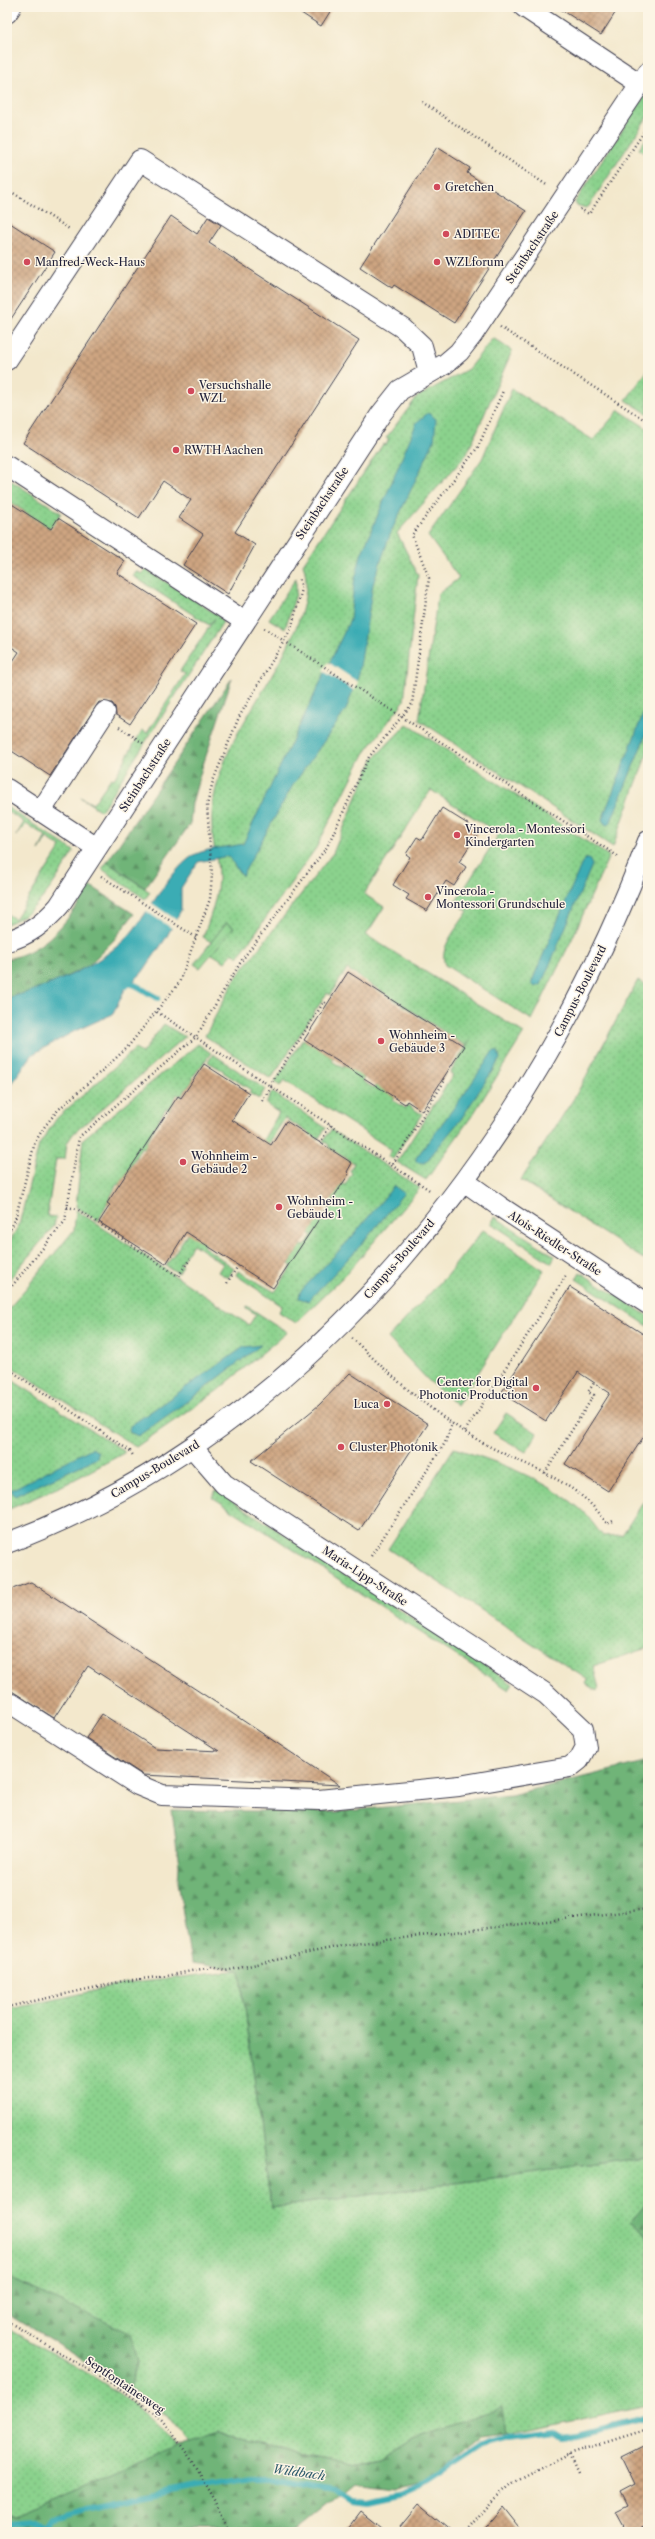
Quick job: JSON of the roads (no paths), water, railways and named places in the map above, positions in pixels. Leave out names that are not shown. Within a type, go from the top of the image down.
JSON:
[{"type":"street","points":[[7,13],[11,7]]},
{"type":"street","points":[[524,7],[644,78]]},
{"type":"street","name":"Steinbachstraße","points":[[7,941],[19,938],[43,924],[59,906],[289,552],[400,390],[459,352],[485,317],[564,200],[644,78]]},
{"type":"street","points":[[7,360],[140,160],[403,328],[422,346],[430,372]]},
{"type":"street","points":[[7,466],[244,621]]},
{"type":"street","points":[[41,811],[105,712]]},
{"type":"street","points":[[7,789],[97,848]]},
{"type":"street","name":"Campus-Boulevard","points":[[7,1543],[99,1502],[193,1448],[304,1359],[399,1261],[464,1181],[522,1097],[554,1043],[590,974],[648,843]]},
{"type":"street","name":"Alois-Riedler-Straße","points":[[464,1181],[577,1258],[648,1304]]},
{"type":"street","name":"Maria-Lipp-Straße","points":[[12,1704],[151,1792],[255,1800],[319,1800],[459,1786],[570,1767],[579,1760],[586,1747],[583,1729],[546,1694],[224,1484],[193,1448]]},
{"type":"water","points":[[428,413],[436,419],[434,441],[391,532],[373,584],[359,673],[346,710],[293,785],[242,876],[228,856],[198,862],[181,888],[181,910],[166,938],[142,973],[125,989],[113,1014],[75,1031],[33,1054],[7,1089],[7,998],[56,982],[105,956],[130,934],[169,879],[187,860],[196,854],[207,850],[243,844],[350,620],[354,583],[361,555],[417,422]]},
{"type":"water","points":[[645,709],[648,710],[648,729],[610,824],[606,825],[602,820]]},
{"type":"water","points":[[585,859],[589,859],[592,865],[541,985],[535,987],[532,984],[532,981]]},
{"type":"water","points":[[493,1051],[498,1051],[500,1059],[461,1119],[425,1163],[416,1162],[416,1158],[465,1093]]},
{"type":"water","points":[[394,1186],[404,1193],[361,1245],[308,1301],[299,1298],[300,1292],[351,1238]]},
{"type":"water","points":[[261,1345],[199,1393],[138,1436],[129,1432],[130,1426],[244,1347]]},
{"type":"water","points":[[92,1448],[98,1452],[97,1458],[15,1496],[11,1490]]},
{"type":"waterway","points":[[126,986],[128,983],[132,984],[158,998]]},
{"type":"waterway","name":"Wildbach","points":[[7,2523],[35,2521],[47,2527],[53,2519],[86,2509],[170,2491],[250,2477],[268,2477],[334,2488],[351,2499],[366,2501],[403,2493],[429,2481],[483,2445],[509,2438],[554,2432],[562,2437],[577,2435],[648,2417]]},
{"type":"place","name":"Gretchen","points":[[437,187]]},
{"type":"place","name":"ADITEC","points":[[446,234]]},
{"type":"place","name":"Manfred-Weck-Haus","points":[[27,262]]},
{"type":"place","name":"WZLforum","points":[[437,262]]},
{"type":"place","name":"Versuchshalle WZL","points":[[191,391]]},
{"type":"place","name":"RWTH Aachen","points":[[176,450]]},
{"type":"place","name":"Vincerola - Montessori Kindergarten","points":[[457,835]]},
{"type":"place","name":"Vincerola - Montessori Grundschule","points":[[428,897]]},
{"type":"place","name":"Wohnheim - Gebäude 3","points":[[381,1041]]},
{"type":"place","name":"Wohnheim - Gebäude 2","points":[[183,1162]]},
{"type":"place","name":"Wohnheim - Gebäude 1","points":[[279,1207]]},
{"type":"place","name":"Center for Digital Photonic Production","points":[[536,1388]]},
{"type":"place","name":"Luca","points":[[387,1404]]},
{"type":"place","name":"Cluster Photonik","points":[[341,1447]]}]
